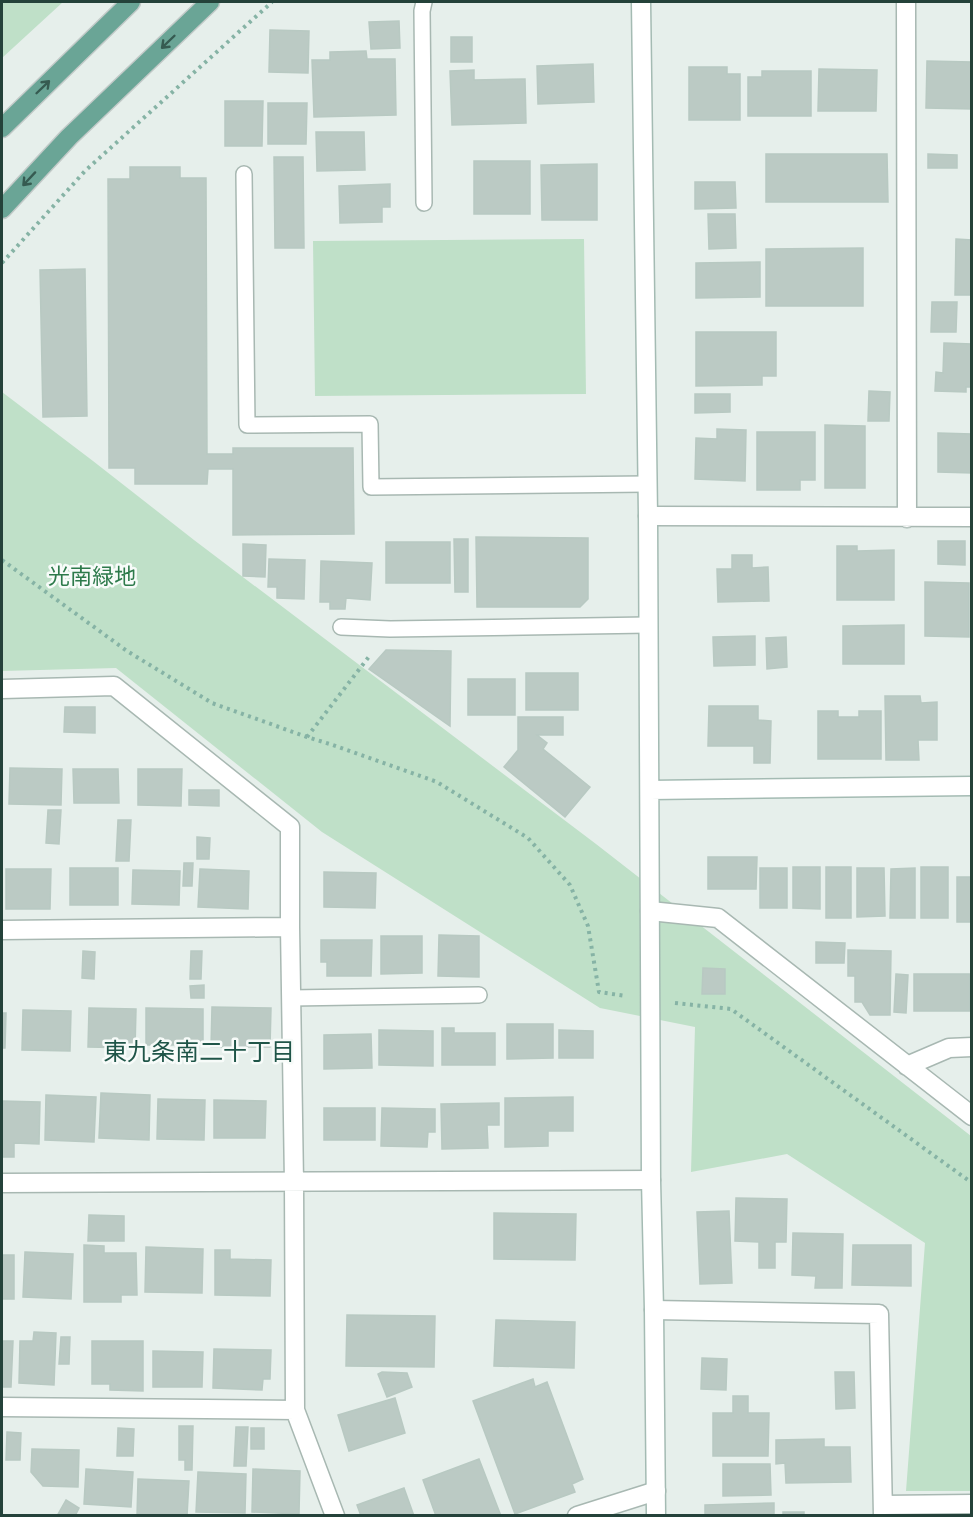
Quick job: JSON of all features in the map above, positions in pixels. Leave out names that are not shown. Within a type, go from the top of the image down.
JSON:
[{"type":"main road","points":[[2,128],[131,2]]},
{"type":"main road","points":[[2,209],[69,137],[210,2]]},
{"type":"street","points":[[641,2],[648,516],[651,1180],[656,1515]]},
{"type":"street","points":[[906,2],[907,518]]},
{"type":"street","points":[[648,516],[972,517]]},
{"type":"street","points":[[2,689],[114,686],[290,827],[295,1410],[335,1515]]},
{"type":"street","points":[[650,790],[972,786]]},
{"type":"street","points":[[650,911],[718,918],[972,1116]]},
{"type":"street","points":[[2,930],[290,927]]},
{"type":"street","points":[[907,1066],[949,1048],[972,1047]]},
{"type":"street","points":[[2,1184],[651,1180]]},
{"type":"street","points":[[654,1310],[879,1314],[883,1510],[972,1504]]},
{"type":"street","points":[[2,1407],[295,1410]]},
{"type":"street","points":[[578,1515],[656,1491]]},
{"type":"lane","points":[[424,2],[422,10],[424,203]]},
{"type":"lane","points":[[244,174],[247,425],[370,424],[371,488],[647,484]]},
{"type":"lane","points":[[341,627],[390,629],[648,625]]},
{"type":"lane","points":[[291,998],[479,995]]},
{"type":"path","points":[[2,262],[85,171],[272,2]]},
{"type":"path","points":[[2,560],[127,651],[212,703],[437,782],[528,838],[570,885],[588,926],[599,992],[731,1009],[972,1183]]},
{"type":"path","points":[[307,737],[390,629]]},
{"type":"green space","points":[[2,2],[63,2],[2,58]]},
{"type":"green space","points":[[584,239],[586,394],[315,396],[313,241]]},
{"type":"green space","name":"光南緑地","points":[[2,392],[596,844],[971,1136],[971,1491],[906,1491],[925,1243],[787,1154],[691,1172],[695,1027],[600,1008],[322,832],[116,668],[2,671]]},
{"type":"building","points":[[399,21],[400,48],[371,49],[369,22]]},
{"type":"building","points":[[270,30],[309,31],[308,73],[269,72]]},
{"type":"building","points":[[451,37],[472,37],[472,62],[451,62]]},
{"type":"building","points":[[366,51],[367,59],[395,59],[396,115],[314,117],[312,60],[330,60],[330,52]]},
{"type":"building","points":[[927,61],[972,62],[972,109],[926,108]]},
{"type":"building","points":[[593,64],[594,102],[538,104],[537,66]]},
{"type":"building","points":[[689,67],[727,67],[727,74],[740,74],[740,120],[689,120]]},
{"type":"building","points":[[819,69],[877,70],[876,111],[818,111]]},
{"type":"building","points":[[474,70],[474,80],[525,79],[526,123],[452,125],[450,71]]},
{"type":"building","points":[[762,71],[811,71],[811,116],[748,116],[748,77],[762,77]]},
{"type":"building","points":[[225,101],[263,101],[262,146],[225,146]]},
{"type":"building","points":[[268,103],[307,103],[306,144],[268,144]]},
{"type":"building","points":[[316,132],[364,132],[365,170],[317,171]]},
{"type":"building","points":[[766,154],[887,154],[888,202],[766,202]]},
{"type":"building","points":[[928,154],[957,155],[957,168],[928,168]]},
{"type":"building","points":[[274,157],[303,157],[304,248],[275,248]]},
{"type":"building","points":[[474,161],[530,161],[530,214],[474,214]]},
{"type":"building","points":[[597,164],[597,220],[542,220],[541,165]]},
{"type":"building","points":[[130,167],[180,167],[180,178],[206,178],[207,454],[233,454],[233,448],[353,448],[354,534],[233,535],[233,469],[208,469],[207,484],[135,484],[135,468],[109,468],[108,179],[130,179]]},
{"type":"building","points":[[695,182],[735,182],[736,208],[695,209]]},
{"type":"building","points":[[390,184],[390,207],[382,207],[382,222],[340,223],[339,186]]},
{"type":"building","points":[[708,214],[735,214],[736,248],[709,249]]},
{"type":"building","points":[[956,239],[972,240],[972,295],[955,295]]},
{"type":"building","points":[[863,248],[863,306],[766,306],[766,249]]},
{"type":"building","points":[[760,262],[760,297],[696,298],[696,263]]},
{"type":"building","points":[[85,269],[87,416],[43,417],[40,270]]},
{"type":"building","points":[[932,302],[957,302],[956,332],[931,332]]},
{"type":"building","points":[[696,332],[776,332],[776,376],[762,376],[762,385],[696,386]]},
{"type":"building","points":[[944,343],[972,344],[972,387],[966,387],[966,392],[935,391],[936,372],[943,373]]},
{"type":"building","points":[[869,391],[890,392],[889,421],[868,421]]},
{"type":"building","points":[[695,394],[730,394],[730,412],[695,413]]},
{"type":"building","points":[[825,425],[865,426],[865,488],[825,488]]},
{"type":"building","points":[[717,429],[746,430],[745,481],[695,479],[696,438],[717,439]]},
{"type":"building","points":[[757,432],[815,432],[815,480],[800,480],[800,490],[757,490]]},
{"type":"building","points":[[938,433],[972,434],[972,473],[938,472]]},
{"type":"building","points":[[476,537],[588,538],[588,599],[580,607],[477,607]]},
{"type":"building","points":[[454,539],[468,539],[468,592],[455,592]]},
{"type":"building","points":[[938,541],[965,541],[965,565],[938,564]]},
{"type":"building","points":[[386,542],[450,542],[450,583],[386,583]]},
{"type":"building","points":[[243,544],[266,545],[265,577],[243,576]]},
{"type":"building","points":[[837,546],[857,546],[857,551],[894,550],[894,600],[837,600]]},
{"type":"building","points":[[732,555],[752,555],[752,568],[768,567],[769,601],[718,602],[717,569],[732,569]]},
{"type":"building","points":[[269,559],[305,560],[304,599],[277,598],[277,587],[268,587]]},
{"type":"building","points":[[321,561],[372,563],[370,600],[346,598],[345,609],[330,609],[330,602],[320,602]]},
{"type":"building","points":[[925,582],[969,583],[969,637],[925,636]]},
{"type":"building","points":[[904,625],[904,664],[843,664],[843,626]]},
{"type":"building","points":[[755,636],[755,665],[714,666],[713,637]]},
{"type":"building","points":[[786,637],[787,667],[767,669],[766,638]]},
{"type":"building","points":[[386,650],[451,651],[450,726],[369,669]]},
{"type":"building","points":[[526,673],[578,673],[578,710],[526,710]]},
{"type":"building","points":[[468,679],[515,679],[515,715],[468,715]]},
{"type":"building","points":[[885,696],[920,696],[921,703],[937,702],[937,740],[918,740],[919,760],[886,760]]},
{"type":"building","points":[[709,706],[758,706],[758,720],[771,721],[770,763],[754,763],[754,746],[708,746]]},
{"type":"building","points":[[65,707],[95,707],[95,733],[64,732]]},
{"type":"building","points":[[818,711],[838,711],[838,717],[859,717],[859,711],[881,711],[881,759],[818,759]]},
{"type":"building","points":[[518,717],[563,717],[563,735],[537,735],[547,743],[543,749],[590,787],[565,817],[504,767],[518,750]]},
{"type":"building","points":[[10,768],[62,769],[61,805],[9,804]]},
{"type":"building","points":[[73,769],[118,769],[119,803],[74,803]]},
{"type":"building","points":[[138,769],[182,769],[181,806],[138,805]]},
{"type":"building","points":[[189,790],[219,790],[219,806],[189,805]]},
{"type":"building","points":[[48,810],[61,810],[59,844],[46,843]]},
{"type":"building","points":[[118,820],[131,820],[129,861],[116,861]]},
{"type":"building","points":[[197,837],[210,838],[209,859],[197,859]]},
{"type":"building","points":[[708,857],[757,857],[756,889],[708,889]]},
{"type":"building","points":[[184,863],[193,863],[192,886],[183,886]]},
{"type":"building","points":[[793,867],[820,867],[820,909],[793,908]]},
{"type":"building","points":[[826,867],[851,867],[851,918],[826,918]]},
{"type":"building","points":[[921,867],[948,867],[948,918],[921,918]]},
{"type":"building","points":[[70,868],[118,868],[118,905],[70,905]]},
{"type":"building","points":[[760,868],[787,868],[787,908],[760,908]]},
{"type":"building","points":[[857,868],[884,868],[885,916],[857,917]]},
{"type":"building","points":[[915,868],[915,918],[890,918],[891,869]]},
{"type":"building","points":[[6,869],[51,869],[50,909],[6,909]]},
{"type":"building","points":[[200,869],[249,871],[248,909],[198,907]]},
{"type":"building","points":[[133,870],[180,871],[179,905],[132,904]]},
{"type":"building","points":[[324,872],[376,873],[375,908],[324,907]]},
{"type":"building","points":[[957,877],[972,877],[972,922],[957,922]]},
{"type":"building","points":[[439,935],[479,936],[479,977],[438,976]]},
{"type":"building","points":[[381,936],[422,936],[422,973],[381,974]]},
{"type":"building","points":[[321,940],[372,940],[371,976],[327,976],[327,962],[321,962]]},
{"type":"building","points":[[816,942],[845,943],[844,963],[816,963]]},
{"type":"building","points":[[848,950],[891,951],[890,1015],[870,1015],[862,1002],[855,1002],[855,976],[848,976]]},
{"type":"building","points":[[83,951],[95,952],[94,979],[82,978]]},
{"type":"building","points":[[191,951],[202,951],[201,979],[190,979]]},
{"type":"building","points":[[703,968],[725,969],[725,994],[702,994]]},
{"type":"building","points":[[896,974],[908,975],[906,1013],[894,1012]]},
{"type":"building","points":[[914,974],[970,974],[970,1011],[914,1011]]},
{"type":"building","points":[[204,985],[204,998],[191,998],[190,986]]},
{"type":"building","points":[[212,1007],[271,1008],[270,1047],[211,1047]]},
{"type":"building","points":[[89,1008],[136,1009],[135,1048],[88,1047]]},
{"type":"building","points":[[146,1008],[203,1009],[203,1045],[146,1045]]},
{"type":"building","points":[[23,1010],[71,1011],[70,1051],[22,1050]]},
{"type":"building","points":[[2,1013],[6,1013],[5,1048],[2,1048]]},
{"type":"building","points":[[507,1024],[553,1024],[553,1058],[507,1059]]},
{"type":"building","points":[[442,1028],[454,1028],[454,1033],[495,1033],[495,1065],[442,1065]]},
{"type":"building","points":[[379,1030],[433,1031],[433,1066],[379,1065]]},
{"type":"building","points":[[559,1030],[593,1031],[593,1058],[559,1058]]},
{"type":"building","points":[[371,1034],[372,1068],[324,1069],[324,1035]]},
{"type":"building","points":[[101,1093],[150,1095],[149,1140],[99,1138]]},
{"type":"building","points":[[46,1095],[96,1097],[94,1142],[45,1140]]},
{"type":"building","points":[[573,1097],[573,1131],[548,1131],[548,1146],[505,1147],[505,1098]]},
{"type":"building","points":[[158,1099],[205,1100],[204,1140],[157,1139]]},
{"type":"building","points":[[214,1100],[266,1101],[265,1138],[214,1138]]},
{"type":"building","points":[[2,1101],[40,1102],[39,1144],[14,1143],[14,1157],[2,1157]]},
{"type":"building","points":[[499,1103],[499,1125],[487,1125],[488,1148],[442,1149],[441,1104]]},
{"type":"building","points":[[324,1108],[375,1108],[375,1140],[324,1140]]},
{"type":"building","points":[[382,1108],[435,1109],[435,1132],[428,1132],[427,1147],[381,1146]]},
{"type":"building","points":[[736,1198],[787,1199],[786,1242],[775,1242],[775,1268],[759,1268],[759,1242],[735,1241]]},
{"type":"building","points":[[729,1211],[732,1283],[700,1284],[697,1212]]},
{"type":"building","points":[[494,1213],[576,1214],[575,1260],[494,1259]]},
{"type":"building","points":[[89,1215],[124,1216],[124,1241],[88,1241]]},
{"type":"building","points":[[793,1233],[843,1234],[842,1288],[815,1288],[816,1276],[792,1275]]},
{"type":"building","points":[[84,1245],[104,1246],[104,1253],[136,1253],[137,1295],[121,1295],[121,1302],[84,1302]]},
{"type":"building","points":[[853,1245],[911,1245],[911,1286],[852,1285]]},
{"type":"building","points":[[146,1247],[203,1249],[202,1293],[145,1292]]},
{"type":"building","points":[[215,1250],[230,1250],[230,1259],[271,1260],[270,1296],[215,1295]]},
{"type":"building","points":[[25,1252],[73,1254],[71,1299],[23,1297]]},
{"type":"building","points":[[2,1255],[14,1255],[14,1299],[2,1299]]},
{"type":"building","points":[[347,1315],[435,1316],[434,1367],[346,1366]]},
{"type":"building","points":[[496,1320],[575,1322],[574,1368],[494,1366]]},
{"type":"building","points":[[34,1332],[56,1333],[54,1385],[19,1383],[20,1341],[33,1341]]},
{"type":"building","points":[[61,1337],[70,1337],[69,1364],[59,1364]]},
{"type":"building","points":[[2,1341],[13,1341],[11,1387],[2,1387]]},
{"type":"building","points":[[92,1341],[143,1341],[143,1391],[110,1390],[110,1384],[92,1384]]},
{"type":"building","points":[[214,1349],[271,1350],[270,1379],[263,1379],[262,1390],[213,1388]]},
{"type":"building","points":[[153,1351],[203,1352],[202,1387],[153,1387]]},
{"type":"building","points":[[702,1358],[727,1359],[726,1390],[701,1389]]},
{"type":"building","points":[[382,1372],[407,1373],[412,1387],[387,1397],[378,1374]]},
{"type":"building","points":[[835,1372],[854,1372],[855,1408],[836,1409]]},
{"type":"building","points":[[533,1379],[535,1387],[547,1382],[583,1479],[572,1484],[575,1492],[515,1514],[473,1401]]},
{"type":"building","points":[[733,1396],[748,1396],[748,1413],[769,1413],[768,1456],[713,1456],[713,1413],[733,1413]]},
{"type":"building","points":[[395,1398],[405,1433],[349,1451],[338,1415]]},
{"type":"building","points":[[179,1426],[193,1426],[192,1470],[185,1470],[185,1460],[179,1460]]},
{"type":"building","points":[[236,1427],[248,1427],[246,1466],[234,1466]]},
{"type":"building","points":[[118,1428],[134,1429],[133,1456],[117,1456]]},
{"type":"building","points":[[251,1428],[264,1428],[264,1449],[251,1449]]},
{"type":"building","points":[[7,1432],[21,1433],[20,1460],[6,1460]]},
{"type":"building","points":[[824,1439],[824,1447],[850,1447],[851,1482],[786,1483],[785,1463],[776,1464],[776,1440]]},
{"type":"building","points":[[32,1449],[79,1450],[78,1487],[43,1486],[31,1472]]},
{"type":"building","points":[[479,1459],[501,1516],[436,1516],[423,1480]]},
{"type":"building","points":[[723,1464],[770,1464],[771,1495],[723,1496]]},
{"type":"building","points":[[86,1469],[133,1472],[131,1507],[84,1504]]},
{"type":"building","points":[[253,1469],[300,1471],[299,1514],[252,1512]]},
{"type":"building","points":[[198,1472],[246,1474],[245,1513],[196,1512]]},
{"type":"building","points":[[138,1479],[189,1481],[187,1516],[137,1516]]},
{"type":"building","points":[[404,1488],[414,1516],[361,1516],[357,1505]]},
{"type":"building","points":[[66,1500],[79,1508],[75,1516],[57,1516]]},
{"type":"building","points":[[774,1503],[774,1516],[705,1516],[705,1505]]},
{"type":"building","points":[[783,1512],[804,1512],[804,1516],[783,1516]]},
{"type":"district","name":"東九条南二十丁目","points":[[199,1052]]}]
